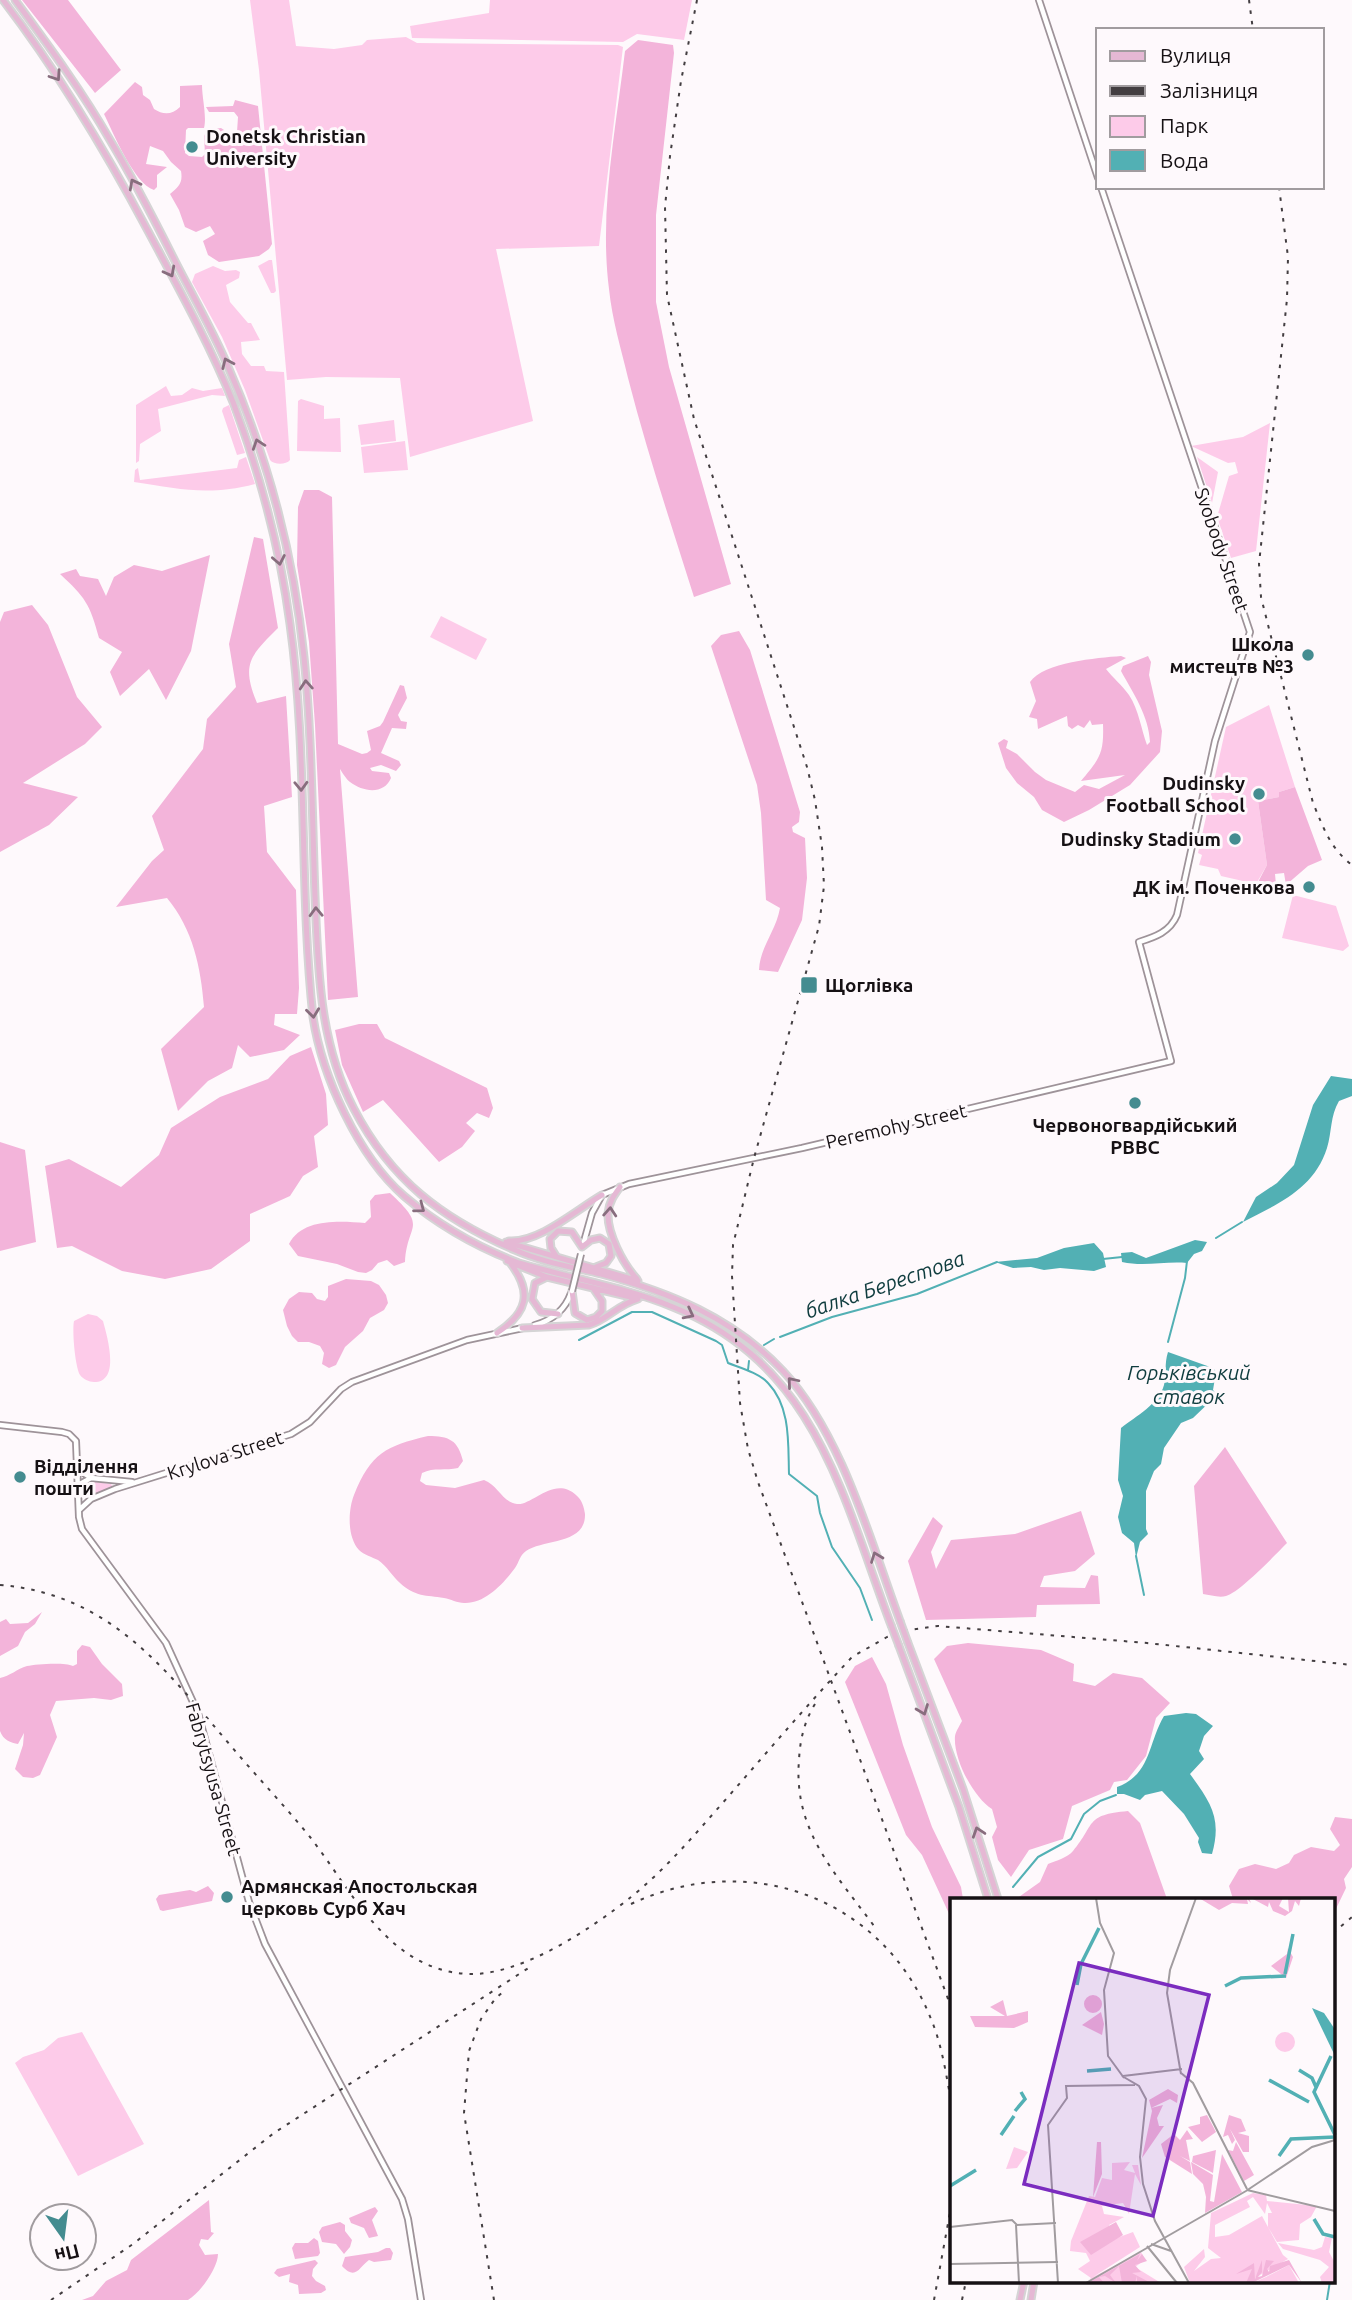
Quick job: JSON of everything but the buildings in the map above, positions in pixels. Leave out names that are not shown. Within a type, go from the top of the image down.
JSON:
[{"type":"main road","points":[[3,0],[102,146],[181,292],[219,372],[251,454],[272,527],[285,590],[295,666],[315,1026],[321,1054],[335,1094],[370,1154],[394,1186],[458,1235],[511,1264],[547,1277],[643,1298]]},
{"type":"main road","points":[[15,0],[110,139],[225,359],[266,468],[282,526],[300,624],[307,700],[324,1023],[338,1073],[352,1107],[388,1163],[406,1183],[447,1214],[516,1251],[659,1291]]},
{"type":"main road","points":[[1039,0],[1096,172]]},
{"type":"main road","points":[[40,51],[46,52],[48,46]]},
{"type":"main road","name":"Svobody Street","points":[[1102,189],[1250,632],[1215,741],[1179,907],[1170,928],[1139,942],[1171,1061]]},
{"type":"main road","points":[[285,590],[295,588]]},
{"type":"main road","points":[[305,883],[315,883]]},
{"type":"main road","name":"Peremohy Street","points":[[602,1195],[620,1187],[802,1148],[1171,1061]]},
{"type":"main road","points":[[620,1187],[611,1202],[608,1220],[622,1256],[639,1281]]},
{"type":"main road","points":[[502,1241],[536,1236],[602,1195]]},
{"type":"main road","points":[[547,1277],[535,1283],[532,1299],[541,1312],[558,1314],[568,1302],[592,1213],[602,1195]]},
{"type":"main road","points":[[556,1257],[550,1244],[552,1236],[558,1231],[572,1232],[581,1251]]},
{"type":"main road","points":[[581,1251],[595,1238],[603,1239],[609,1244],[609,1260],[596,1267]]},
{"type":"main road","points":[[493,1239],[639,1281],[694,1305],[755,1346],[783,1371],[816,1415],[840,1461],[963,1789],[998,1898]]},
{"type":"main road","points":[[495,1254],[677,1308],[747,1349],[773,1373],[807,1420],[838,1484],[959,1807],[988,1898]]},
{"type":"main road","points":[[497,1332],[517,1317],[524,1301],[523,1283],[511,1264]]},
{"type":"main road","points":[[572,1291],[575,1313],[587,1320],[596,1317],[603,1306],[593,1288]]},
{"type":"main road","points":[[522,1328],[589,1325],[598,1322],[618,1307],[643,1298]]},
{"type":"main road","name":"Krylova Street","points":[[91,1499],[136,1482],[291,1434],[310,1422],[341,1389],[352,1382],[453,1345],[497,1332],[537,1325],[558,1314]]},
{"type":"main road","points":[[807,1420],[816,1415]]},
{"type":"main road","points":[[0,1425],[69,1434],[76,1441],[78,1462],[85,1474],[91,1478],[136,1482]]},
{"type":"main road","name":"Fabrytsyusa Street","points":[[78,1462],[78,1511],[82,1529],[169,1648],[198,1713],[249,1902],[265,1944],[402,2199],[408,2219],[421,2300]]},
{"type":"main road","points":[[78,1485],[91,1478]]},
{"type":"main road","points":[[115,1480],[115,1489]]},
{"type":"main road","points":[[78,1493],[91,1499],[78,1511]]},
{"type":"main road","points":[[1020,2300],[1024,2282]]},
{"type":"main road","points":[[1031,2300],[1034,2282]]},
{"type":"green space","points":[[250,0],[289,0],[296,46],[334,49],[362,45],[367,40],[406,37],[417,43],[623,47],[599,246],[496,249],[533,421],[410,457],[400,378],[326,377],[287,380],[259,70]]},
{"type":"green space","points":[[490,0],[692,0],[684,40],[637,34],[623,42],[412,38],[410,26],[489,13]]},
{"type":"green space","points":[[272,260],[276,291],[274,293],[271,293],[258,266]]},
{"type":"green space","points":[[213,266],[225,271],[240,272],[239,278],[226,285],[230,302],[248,323],[251,323],[260,340],[241,342],[242,354],[251,366],[264,366],[266,371],[284,372],[290,460],[286,463],[277,464],[270,460],[245,390],[222,337],[192,282],[195,274]]},
{"type":"green space","points":[[166,386],[171,396],[182,395],[192,388],[203,391],[222,388],[225,396],[212,395],[158,409],[161,431],[140,444],[139,461],[136,463],[136,405]]},
{"type":"green space","points":[[301,399],[324,406],[324,419],[340,418],[341,452],[297,451],[298,401]]},
{"type":"green space","points":[[229,405],[245,453],[237,455],[222,411]]},
{"type":"green space","points":[[394,420],[396,441],[361,445],[358,425]]},
{"type":"green space","points":[[1270,423],[1256,551],[1231,558],[1217,517],[1229,476],[1238,473],[1235,462],[1228,463],[1191,446],[1243,437]]},
{"type":"green space","points":[[405,441],[408,470],[364,473],[361,447]]},
{"type":"green space","points":[[246,457],[255,484],[238,488],[180,489],[134,482],[135,470],[138,468],[140,480],[237,468],[239,460]]},
{"type":"green space","points":[[1197,457],[1218,472],[1212,503]]},
{"type":"green space","points":[[441,616],[487,639],[476,660],[430,637]]},
{"type":"green space","name":"Dudinsky Football School","points":[[1269,705],[1295,787],[1279,792],[1279,797],[1258,801],[1267,865],[1256,884],[1221,876],[1218,869],[1199,865],[1202,855],[1198,853],[1226,727]]},
{"type":"green space","points":[[1293,895],[1336,906],[1349,946],[1343,951],[1282,938]]},
{"type":"green space","points":[[88,1314],[103,1321],[110,1357],[107,1375],[94,1382],[80,1375],[74,1348],[74,1321]]},
{"type":"green space","points":[[87,1481],[111,1484],[113,1487],[88,1496],[83,1495],[80,1486]]},
{"type":"green space","points":[[82,2032],[144,2144],[78,2176],[15,2063],[23,2057],[44,2050],[58,2038]]},
{"type":"shaded area","points":[[22,0],[68,0],[121,70],[95,93]]},
{"type":"shaded area","points":[[638,40],[673,45],[656,215],[656,302],[669,367],[731,584],[694,597],[635,406],[609,289],[606,229],[613,140],[625,51]]},
{"type":"shaded area","points":[[135,82],[142,87],[143,95],[150,100],[154,109],[164,113],[174,112],[180,107],[180,86],[202,85],[204,128],[186,130],[185,153],[189,156],[202,157],[205,154],[204,136],[207,130],[221,128],[233,136],[237,132],[238,117],[234,112],[209,112],[206,107],[233,106],[235,100],[258,106],[272,244],[269,249],[259,256],[219,262],[208,255],[203,241],[215,234],[210,226],[196,232],[185,227],[170,194],[180,184],[181,171],[163,151],[150,146],[146,164],[167,167],[157,175],[157,187],[154,190],[146,186],[139,178],[104,114]]},
{"type":"shaded area","points":[[304,490],[319,490],[332,497],[338,744],[362,754],[367,753],[371,750],[367,731],[383,722],[400,685],[404,686],[407,698],[398,715],[401,721],[407,722],[406,729],[392,728],[381,753],[399,761],[401,765],[396,771],[381,765],[370,768],[372,771],[389,773],[391,778],[388,783],[378,789],[367,790],[349,781],[340,769],[358,997],[328,1000],[315,725],[309,642],[297,565],[298,507]]},
{"type":"shaded area","points":[[254,537],[263,539],[278,628],[251,661],[250,679],[257,703],[286,696],[292,797],[264,806],[267,852],[296,890],[299,988],[297,1014],[275,1014],[274,1025],[300,1035],[284,1050],[250,1057],[238,1045],[232,1068],[208,1081],[178,1111],[161,1049],[204,1007],[194,950],[183,923],[167,898],[116,907],[164,850],[152,816],[203,749],[207,719],[236,687],[229,644]]},
{"type":"shaded area","points":[[210,555],[191,651],[166,700],[149,669],[120,696],[110,672],[122,652],[99,638],[86,602],[60,574],[76,569],[80,576],[98,579],[106,596],[114,577],[134,565],[162,571]]},
{"type":"shaded area","points":[[32,605],[48,625],[77,697],[102,727],[85,744],[23,783],[78,797],[49,825],[0,852],[0,622],[4,612]]},
{"type":"shaded area","points":[[739,631],[750,650],[800,812],[799,822],[792,827],[793,832],[805,838],[807,878],[802,920],[778,972],[759,970],[762,954],[780,908],[766,900],[757,785],[711,646],[721,635]]},
{"type":"shaded area","points":[[1121,656],[1126,658],[1106,669],[1132,701],[1147,745],[1150,742],[1144,714],[1121,671],[1123,666],[1148,656],[1151,662],[1149,675],[1162,731],[1160,752],[1130,785],[1064,822],[1042,810],[1034,797],[1017,783],[1006,768],[998,743],[1004,739],[1008,741],[1006,748],[1017,754],[1035,772],[1046,780],[1075,792],[1084,785],[1099,789],[1125,775],[1081,781],[1100,755],[1103,724],[1092,725],[1090,720],[1084,728],[1078,725],[1072,729],[1068,726],[1067,716],[1038,729],[1037,719],[1029,717],[1036,701],[1030,682],[1037,675],[1072,662]]},
{"type":"shaded area","points":[[1295,787],[1322,860],[1308,866],[1286,885],[1284,873],[1275,874],[1276,885],[1257,884],[1267,865],[1258,801],[1279,797],[1279,792]]},
{"type":"shaded area","points":[[359,1024],[377,1024],[385,1038],[487,1088],[493,1108],[489,1118],[477,1113],[466,1123],[475,1131],[462,1147],[439,1162],[383,1100],[363,1112],[342,1065],[335,1030]]},
{"type":"shaded area","points":[[311,1047],[326,1094],[328,1125],[314,1136],[318,1167],[303,1176],[290,1196],[250,1214],[250,1241],[211,1269],[165,1279],[122,1271],[72,1246],[57,1248],[45,1166],[69,1159],[121,1187],[159,1155],[171,1128],[220,1097],[268,1079],[290,1056]]},
{"type":"shaded area","points":[[0,1142],[25,1150],[36,1242],[0,1251]]},
{"type":"shaded area","points":[[390,1193],[412,1220],[405,1262],[394,1266],[387,1260],[378,1263],[366,1273],[358,1272],[337,1264],[298,1256],[289,1244],[303,1229],[312,1225],[333,1222],[365,1223],[371,1217],[370,1201],[375,1195]]},
{"type":"shaded area","points":[[346,1279],[371,1281],[379,1285],[388,1303],[384,1310],[370,1318],[363,1331],[345,1347],[336,1365],[329,1368],[322,1364],[324,1353],[320,1346],[298,1342],[292,1336],[283,1310],[289,1299],[299,1292],[312,1293],[317,1299],[325,1301],[328,1297],[328,1286]]},
{"type":"shaded area","points":[[428,1436],[452,1441],[463,1461],[458,1468],[422,1473],[420,1481],[426,1485],[455,1488],[484,1480],[507,1500],[517,1504],[552,1490],[568,1490],[578,1497],[585,1514],[579,1531],[562,1540],[526,1551],[505,1580],[493,1592],[479,1600],[461,1603],[421,1595],[405,1588],[381,1562],[363,1553],[355,1545],[350,1523],[351,1508],[360,1481],[374,1461],[391,1448]]},
{"type":"shaded area","points":[[1225,1447],[1287,1543],[1240,1588],[1220,1597],[1203,1594],[1194,1486]]},
{"type":"shaded area","points":[[1081,1511],[1095,1554],[1075,1571],[1044,1576],[1040,1587],[1085,1588],[1091,1575],[1098,1576],[1100,1604],[1037,1605],[1036,1617],[926,1620],[908,1561],[933,1517],[943,1526],[931,1552],[936,1569],[951,1540],[1015,1534]]},
{"type":"shaded area","points":[[42,1612],[35,1624],[25,1632],[18,1646],[0,1656],[0,1622],[6,1619],[10,1624],[28,1623]]},
{"type":"shaded area","points":[[968,1643],[1041,1650],[1074,1664],[1073,1681],[1095,1686],[1113,1673],[1142,1678],[1170,1703],[1156,1718],[1146,1756],[1127,1780],[1114,1782],[1110,1790],[1072,1806],[1063,1839],[1029,1850],[1011,1877],[998,1860],[992,1837],[997,1827],[992,1809],[972,1787],[957,1756],[955,1736],[962,1721],[934,1659],[947,1646]]},
{"type":"shaded area","points":[[82,1645],[90,1647],[122,1684],[123,1696],[111,1700],[94,1698],[56,1701],[50,1715],[57,1737],[40,1775],[33,1778],[23,1777],[15,1769],[24,1733],[18,1744],[3,1737],[0,1731],[0,1678],[31,1665],[73,1666],[77,1664],[77,1651]]},
{"type":"shaded area","points":[[872,1657],[886,1684],[903,1745],[932,1827],[961,1887],[963,1898],[950,1898],[950,1916],[922,1855],[906,1835],[845,1682],[855,1666]]},
{"type":"shaded area","points":[[1128,1811],[1140,1823],[1167,1898],[1017,1898],[1040,1882],[1048,1864],[1073,1851],[1097,1818]]},
{"type":"shaded area","points":[[1335,1817],[1352,1819],[1352,1867],[1344,1879],[1346,1888],[1334,1913],[1334,1898],[1233,1898],[1229,1886],[1239,1869],[1255,1864],[1276,1869],[1289,1863],[1294,1855],[1311,1847],[1334,1851],[1340,1845],[1330,1829]]},
{"type":"shaded area","points":[[208,1886],[214,1893],[212,1901],[160,1910],[156,1899],[159,1895],[190,1890],[196,1892]]},
{"type":"shaded area","points":[[209,2200],[211,2232],[214,2233],[208,2240],[201,2239],[199,2245],[205,2255],[218,2254],[208,2280],[193,2297],[188,2300],[82,2300],[93,2296],[106,2281],[127,2270],[131,2260]]},
{"type":"shaded area","points":[[375,2207],[378,2211],[372,2220],[378,2236],[369,2238],[364,2228],[351,2223],[349,2218]]},
{"type":"shaded area","points":[[340,2222],[345,2225],[345,2231],[352,2240],[344,2254],[336,2244],[322,2242],[319,2232],[322,2227]]},
{"type":"shaded area","points":[[314,2238],[318,2241],[318,2256],[295,2259],[292,2248],[295,2243],[308,2243]]},
{"type":"shaded area","points":[[390,2248],[393,2253],[391,2260],[369,2260],[354,2273],[342,2266],[345,2257],[378,2252]]},
{"type":"shaded area","points":[[315,2260],[318,2263],[312,2276],[325,2286],[326,2290],[321,2293],[299,2294],[298,2285],[289,2282],[290,2274],[279,2277],[274,2273],[277,2269]]},
{"type":"water","points":[[1331,1076],[1352,1079],[1352,1096],[1339,1101],[1336,1107],[1327,1148],[1321,1162],[1304,1185],[1293,1194],[1243,1222],[1256,1197],[1277,1183],[1294,1165],[1313,1105]]},
{"type":"water","points":[[1195,1240],[1207,1242],[1202,1251],[1194,1254],[1187,1263],[1122,1262],[1121,1253],[1132,1252],[1146,1258]]},
{"type":"water","points":[[1094,1243],[1103,1253],[1106,1267],[1094,1271],[1013,1268],[995,1262],[1037,1258],[1064,1248]]},
{"type":"water","name":"Горьківський ставок","points":[[1168,1352],[1213,1368],[1216,1372],[1213,1390],[1217,1395],[1193,1418],[1181,1423],[1164,1448],[1161,1464],[1154,1471],[1146,1491],[1148,1534],[1140,1542],[1136,1558],[1134,1543],[1122,1533],[1118,1517],[1123,1496],[1118,1480],[1121,1428],[1146,1409],[1161,1392]]},
{"type":"water","points":[[1196,1714],[1213,1726],[1204,1736],[1199,1751],[1204,1759],[1190,1774],[1213,1811],[1216,1830],[1212,1854],[1202,1853],[1199,1838],[1184,1814],[1162,1791],[1145,1795],[1140,1800],[1117,1794],[1117,1787],[1128,1782],[1143,1766],[1164,1716]]},
{"type":"waterway","name":"балка Берестова","points":[[1216,1238],[1242,1222]]},
{"type":"waterway","name":"балка Берестова","points":[[1103,1259],[1122,1257]]},
{"type":"waterway","points":[[1168,1342],[1187,1261]]},
{"type":"waterway","name":"балка Берестова","points":[[780,1337],[832,1317],[917,1294],[997,1262]]},
{"type":"waterway","name":"балка Берестова","points":[[579,1340],[632,1312],[652,1312],[716,1341],[722,1345],[728,1363],[764,1379],[781,1403],[784,1414],[789,1474],[817,1496],[832,1547],[860,1588],[872,1620]]},
{"type":"waterway","name":"балка Берестова","points":[[764,1345],[774,1339]]},
{"type":"waterway","name":"балка Берестова","points":[[748,1370],[749,1361]]},
{"type":"waterway","points":[[1136,1556],[1144,1595]]},
{"type":"waterway","points":[[1013,1887],[1038,1857],[1071,1839],[1084,1814],[1100,1801],[1116,1795]]},
{"type":"waterway","points":[[1327,2300],[1330,2282]]},
{"type":"railway","points":[[697,0],[670,156],[665,207],[667,295],[694,419],[807,767],[822,847],[824,886],[819,926],[754,1158],[733,1245],[732,1276],[740,1403],[748,1449],[758,1482],[950,2004]]},
{"type":"railway","points":[[1249,0],[1253,28]]},
{"type":"railway","points":[[1279,189],[1288,257],[1287,299],[1259,564],[1261,597],[1313,803],[1333,845],[1352,865]]},
{"type":"railway","points":[[0,1585],[39,1591],[73,1603],[132,1640],[183,1690],[291,1814],[375,1925],[416,1959],[440,1969],[468,1974],[489,1973],[532,1959],[576,1936],[631,1897],[681,1850],[852,1657],[887,1637],[909,1630],[938,1626],[1147,1643],[1352,1665]]},
{"type":"railway","points":[[815,1704],[805,1724],[800,1753],[799,1786],[803,1809],[810,1831],[833,1871],[877,1930]]},
{"type":"railway","points":[[631,1904],[676,1888],[720,1882],[765,1884],[807,1895],[846,1914],[880,1942],[909,1977],[935,2029],[950,2096]]},
{"type":"railway","points":[[1334,1932],[1352,1917]]},
{"type":"railway","points":[[51,2300],[133,2244],[274,2133],[530,1967]]},
{"type":"railway","points":[[494,2300],[464,2113],[469,2051],[481,2019],[506,1989]]},
{"type":"railway","points":[[934,2300],[950,2212]]},
{"type":"railway","points":[[962,2300],[966,2282]]},
{"type":"place","name":"Donetsk Christian University","points":[[192,147]]},
{"type":"place","name":"Школа мистецтв №3","points":[[1308,655]]},
{"type":"place","name":"Dudinsky Football School","points":[[1259,794]]},
{"type":"place","name":"Dudinsky Stadium","points":[[1235,839]]},
{"type":"place","name":"ДК ім. Поченкова","points":[[1309,887]]},
{"type":"place","name":"Щоглівка","points":[[809,985]]},
{"type":"place","name":"Червоногвардійський РВВС","points":[[1135,1103]]},
{"type":"place","name":"Відділення пошти","points":[[20,1477]]},
{"type":"place","name":"Армянская Апостольская церковь Сурб Хач","points":[[227,1897]]}]
